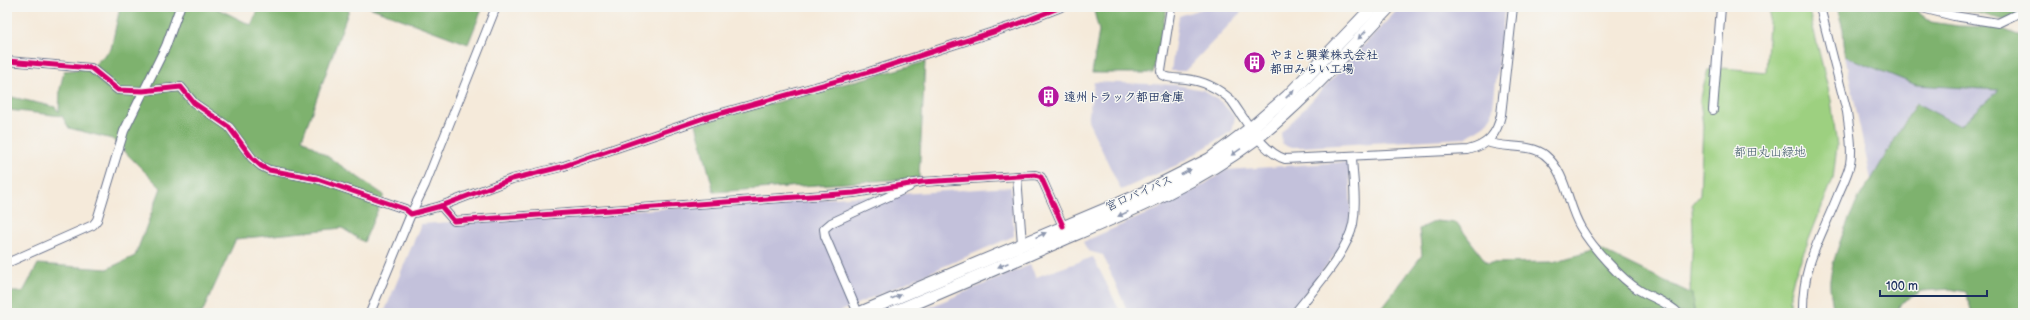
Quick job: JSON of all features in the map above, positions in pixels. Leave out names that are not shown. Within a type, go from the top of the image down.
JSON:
[{"type":"highway","name":"宮口バイパス","points":[[859,313],[1142,194],[1203,163],[1254,132],[1373,7]]},
{"type":"highway","name":"宮口バイパス","points":[[892,313],[1176,190],[1213,168],[1254,132],[1312,88],[1389,7]]},
{"type":"street","points":[[7,263],[93,225],[97,220],[124,131],[166,46],[180,7]]},
{"type":"street","points":[[370,313],[411,214],[425,185],[496,7]]},
{"type":"street","points":[[411,214],[441,206],[512,179],[561,167],[704,118],[869,72],[1015,25],[1061,7]]},
{"type":"street","points":[[1171,7],[1161,71],[1162,75],[1200,81],[1216,88],[1231,100],[1254,132],[1274,154],[1285,159],[1468,150],[1487,142],[1497,130],[1501,115],[1513,7]]},
{"type":"street","points":[[1713,110],[1721,7]]},
{"type":"street","points":[[1803,313],[1805,276],[1811,257],[1829,217],[1850,163],[1847,112],[1820,7]]},
{"type":"street","points":[[1918,7],[1954,16],[1998,22],[2023,11]]},
{"type":"street","points":[[7,61],[91,68],[118,90],[181,87],[197,106],[229,127],[252,158],[270,170],[317,179],[404,209],[411,214]]},
{"type":"street","points":[[1487,142],[1502,147],[1533,150],[1546,156],[1560,176],[1577,222],[1597,250],[1637,289],[1673,307],[1678,313]]},
{"type":"street","points":[[1295,313],[1341,252],[1350,234],[1355,208],[1352,156]]},
{"type":"street","points":[[441,206],[454,221],[854,193],[919,183],[1035,175],[1041,177],[1063,226]]},
{"type":"street","points":[[1017,176],[1022,244]]},
{"type":"street","points":[[859,313],[825,236],[824,229],[831,223],[919,183]]},
{"type":"shaded area","points":[[1208,7],[1246,7],[1185,71],[1171,71],[1179,16]]},
{"type":"shaded area","points":[[1400,7],[1505,7],[1492,115],[1485,125],[1465,138],[1299,147],[1288,147],[1282,143],[1281,133]]},
{"type":"shaded area","points":[[1845,56],[1916,85],[2000,90],[1960,126],[1915,103],[1871,180]]},
{"type":"shaded area","points":[[1094,82],[1177,85],[1203,90],[1222,103],[1235,117],[1232,131],[1177,165],[1121,190],[1088,121]]},
{"type":"shaded area","points":[[1346,162],[1349,164],[1351,212],[1348,231],[1341,246],[1290,313],[1128,313],[1103,255],[1088,251],[1083,242],[1160,208],[1197,189],[1226,170]]},
{"type":"shaded area","points":[[1011,187],[1014,236],[836,313],[384,313],[421,224]]},
{"type":"shaded area","points":[[1093,257],[1121,313],[915,313],[1030,265],[1036,277]]},
{"type":"green space","points":[[120,7],[214,7],[251,25],[260,7],[350,7],[302,139],[384,195],[364,242],[342,228],[236,239],[202,313],[7,313],[7,292],[23,292],[38,264],[107,269],[135,256],[161,188],[112,139],[69,128],[62,116],[8,110],[7,114],[7,96],[55,107],[59,112],[60,89],[64,71],[91,68],[111,49]]},
{"type":"green space","points":[[369,7],[483,7],[468,44]]},
{"type":"green space","points":[[1093,7],[1167,7],[1153,73],[1092,73],[1099,31]]},
{"type":"green space","name":"都田丸山緑地","points":[[1770,7],[1808,7],[1831,100],[1837,146],[1833,179],[1794,277],[1790,293],[1790,313],[1695,313],[1690,292],[1693,234],[1692,205],[1700,195],[1703,126],[1700,100],[1708,70],[1724,68],[1766,72]]},
{"type":"green space","points":[[1837,7],[1911,7],[1931,22],[1958,26],[1997,27],[2023,37],[2023,313],[1972,313],[1966,292],[1950,289],[1922,291],[1901,303],[1896,313],[1833,313],[1830,279],[1840,242],[1858,199],[1871,180],[1916,103],[1960,126],[1999,90],[1916,85],[1845,56],[1843,29]]},
{"type":"green space","points":[[1955,7],[2023,7],[2023,21],[2004,20]]},
{"type":"green space","points":[[925,62],[919,178],[714,192],[696,124]]},
{"type":"green space","points":[[1436,221],[1457,223],[1487,263],[1553,262],[1599,249],[1692,294],[1694,313],[1378,313],[1422,255],[1419,229]]},
{"type":"cycle path","points":[[7,61],[91,68],[118,90],[143,91],[181,87],[194,103],[229,127],[252,158],[261,166],[269,170],[317,179],[405,209],[411,214],[441,206],[512,179],[561,167],[704,118],[869,72],[1015,25],[1061,7]]},
{"type":"cycle path","points":[[441,206],[454,221],[854,193],[922,182],[1035,175],[1041,177],[1063,226]]},
{"type":"place","name":"やまと興業株式会社 都田みらい工場","points":[[1254,62]]},
{"type":"place","name":"遠州トラック都田倉庫","points":[[1048,97]]}]
